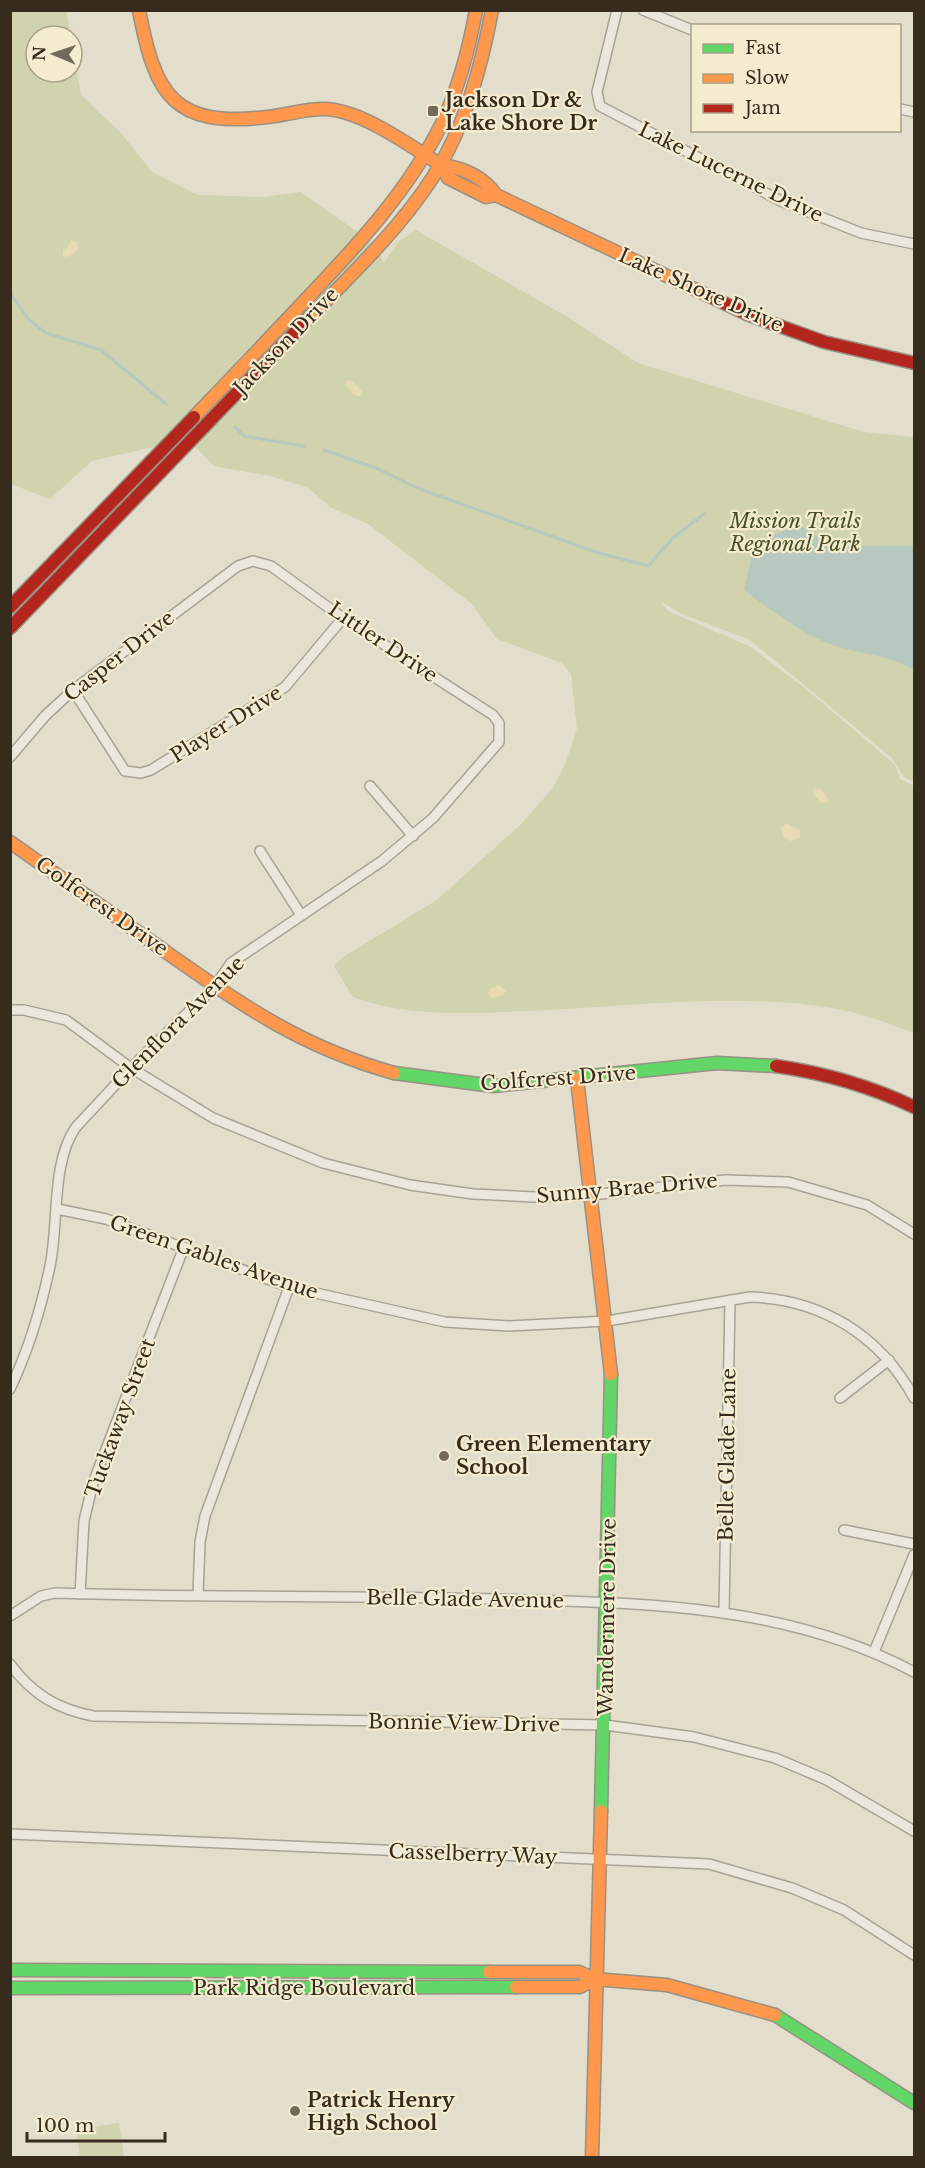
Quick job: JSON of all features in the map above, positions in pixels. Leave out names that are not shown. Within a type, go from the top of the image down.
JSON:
[{"type":"main road","name":"Lake Shore Drive","points":[[139,10],[146,53],[153,74],[166,93],[191,113],[212,120],[234,122],[326,109],[339,110],[356,116],[441,165],[453,165],[491,185],[496,195],[749,315],[824,342],[915,363]]},
{"type":"main road","name":"Jackson Drive","points":[[10,607],[300,306],[385,210],[425,154],[450,103],[460,76],[476,10]]},
{"type":"main road","name":"Jackson Drive","points":[[10,628],[370,255],[403,217],[441,165],[466,111],[477,78],[492,10]]},
{"type":"main road","name":"Golfcrest Drive","points":[[10,842],[251,1012],[310,1044],[359,1063],[403,1075],[493,1086],[717,1063],[769,1065],[813,1071],[883,1092],[915,1107]]},
{"type":"main road","name":"Wandermere Drive","points":[[577,1079],[607,1322],[612,1386],[602,1860],[596,1979],[592,2157]]},
{"type":"main road","name":"Park Ridge Boulevard","points":[[10,1970],[579,1972],[596,1979],[667,1985],[777,2016],[915,2103]]},
{"type":"main road","name":"Park Ridge Boulevard","points":[[10,1988],[580,1987],[596,1979]]},
{"type":"street","name":"Lake Lucerne Drive","points":[[617,10],[597,92],[600,106],[781,201],[861,233],[915,244]]},
{"type":"street","points":[[643,10],[691,29]]},
{"type":"street","name":"Littler Drive","points":[[238,566],[253,561],[271,566],[343,618],[493,715],[499,723],[500,732],[494,750]]},
{"type":"street","name":"Casper Drive","points":[[10,757],[45,716],[73,690],[238,566]]},
{"type":"street","name":"Player Drive","points":[[73,690],[125,771],[151,770],[285,687],[343,618]]},
{"type":"street","name":"Glenflora Avenue","points":[[10,1389],[34,1331],[51,1264],[63,1157],[70,1136],[131,1068],[215,986],[231,963],[382,861],[413,836],[433,818],[494,750]]},
{"type":"street","points":[[370,786],[413,836]]},
{"type":"street","points":[[260,851],[301,915]]},
{"type":"street","name":"Sunny Brae Drive","points":[[10,1010],[24,1010],[66,1020],[131,1068],[213,1118],[323,1163],[411,1185],[473,1194],[534,1197],[592,1195],[725,1180],[788,1182],[867,1205],[915,1234]]},
{"type":"street","name":"Green Gables Avenue","points":[[57,1209],[106,1219],[289,1287],[445,1322],[509,1326],[607,1322],[750,1297],[773,1298],[820,1310],[840,1320],[874,1344],[889,1360],[915,1398]]},
{"type":"street","name":"Tuckaway Street","points":[[80,1594],[84,1521],[93,1483],[184,1248]]},
{"type":"street","points":[[198,1594],[205,1516],[289,1287]]},
{"type":"street","name":"Belle Glade Lane","points":[[724,1611],[730,1300]]},
{"type":"street","points":[[840,1398],[889,1360]]},
{"type":"street","points":[[10,1362],[21,1366]]},
{"type":"street","points":[[844,1530],[915,1544]]},
{"type":"street","points":[[874,1653],[915,1555]]},
{"type":"street","name":"Belle Glade Avenue","points":[[10,1616],[41,1596],[55,1593],[608,1602],[724,1611],[832,1636],[915,1672]]},
{"type":"street","name":"Bonnie View Drive","points":[[10,1664],[33,1691],[46,1700],[93,1716],[605,1725],[694,1737],[775,1758],[827,1780],[915,1831]]},
{"type":"street","name":"Casselberry Way","points":[[10,1834],[709,1864],[792,1888],[844,1910],[915,1955]]},
{"type":"green space","name":"Mission Trails Regional Park","points":[[11,11],[66,11],[69,24],[24,24],[24,84],[79,84],[81,95],[122,134],[152,172],[198,195],[264,197],[301,192],[373,243],[384,263],[398,242],[416,230],[571,319],[638,363],[864,432],[914,437],[914,782],[904,777],[892,758],[750,640],[684,615],[660,601],[668,611],[749,646],[806,689],[895,765],[900,779],[914,786],[914,1033],[853,1013],[794,1003],[680,1002],[528,1011],[439,1013],[374,1004],[353,997],[334,966],[343,957],[437,900],[521,824],[553,788],[566,762],[577,729],[571,674],[562,663],[497,639],[472,604],[368,524],[330,507],[307,487],[270,476],[214,466],[188,439],[92,461],[50,499],[11,484]]},
{"type":"green space","points":[[119,2123],[124,2157],[80,2157],[76,2129]]},
{"type":"sand","points":[[71,240],[77,242],[78,249],[71,256],[63,257],[63,250],[67,248]]},
{"type":"sand","points":[[351,380],[362,391],[360,396],[354,395],[346,386],[347,381]]},
{"type":"sand","points":[[814,788],[822,790],[829,802],[821,803],[812,792]]},
{"type":"sand","points":[[786,823],[800,830],[800,838],[790,841],[784,838],[781,828]]},
{"type":"sand","points":[[499,985],[506,991],[503,995],[492,998],[488,994],[490,989]]},
{"type":"shaded area","points":[[799,525],[824,540],[848,546],[914,546],[914,670],[884,658],[823,642],[744,590],[755,542]]},
{"type":"waterway","points":[[10,293],[28,319],[46,333],[101,350],[166,404]]},
{"type":"waterway","points":[[235,427],[244,436],[304,446]]},
{"type":"waterway","points":[[324,450],[376,468],[417,488],[596,552],[648,566],[673,538],[704,514]]},
{"type":"traffic: fast","points":[[394,1073],[493,1086],[717,1063],[776,1066]]},
{"type":"traffic: fast","points":[[601,1811],[611,1374]]},
{"type":"traffic: fast","points":[[10,1970],[489,1972]]},
{"type":"traffic: fast","points":[[10,1988],[516,1987]]},
{"type":"traffic: fast","points":[[775,2015],[914,2103]]},
{"type":"traffic: slow","points":[[139,10],[145,39],[162,84],[174,100],[189,110],[210,117],[235,119],[319,109],[340,111],[401,139],[441,165],[448,178],[486,197],[496,195]]},
{"type":"traffic: slow","points":[[194,417],[357,244],[412,174],[428,149],[454,96],[467,53],[476,10]]},
{"type":"traffic: slow","points":[[304,323],[389,235],[433,177],[463,117],[483,54],[492,10]]},
{"type":"traffic: slow","points":[[441,165],[472,174],[491,188],[496,195],[707,295]]},
{"type":"traffic: slow","points":[[10,842],[216,987],[270,1021],[328,1050],[394,1073]]},
{"type":"traffic: slow","points":[[577,1079],[611,1374]]},
{"type":"traffic: slow","points":[[592,2158],[601,1811]]},
{"type":"traffic: slow","points":[[489,1972],[579,1972],[595,1979],[667,1985],[775,2015]]},
{"type":"traffic: slow","points":[[516,1987],[580,1987],[595,1979]]},
{"type":"traffic: jam","points":[[707,295],[749,315],[824,342],[914,363]]},
{"type":"traffic: jam","points":[[10,628],[304,323]]},
{"type":"traffic: jam","points":[[10,607],[194,417]]},
{"type":"traffic: jam","points":[[776,1066],[846,1081],[914,1107]]},
{"type":"place","name":"Jackson Dr & Lake Shore Dr","points":[[433,111]]},
{"type":"place","name":"Green Elementary School","points":[[444,1456]]},
{"type":"place","name":"Patrick Henry High School","points":[[295,2111]]}]
